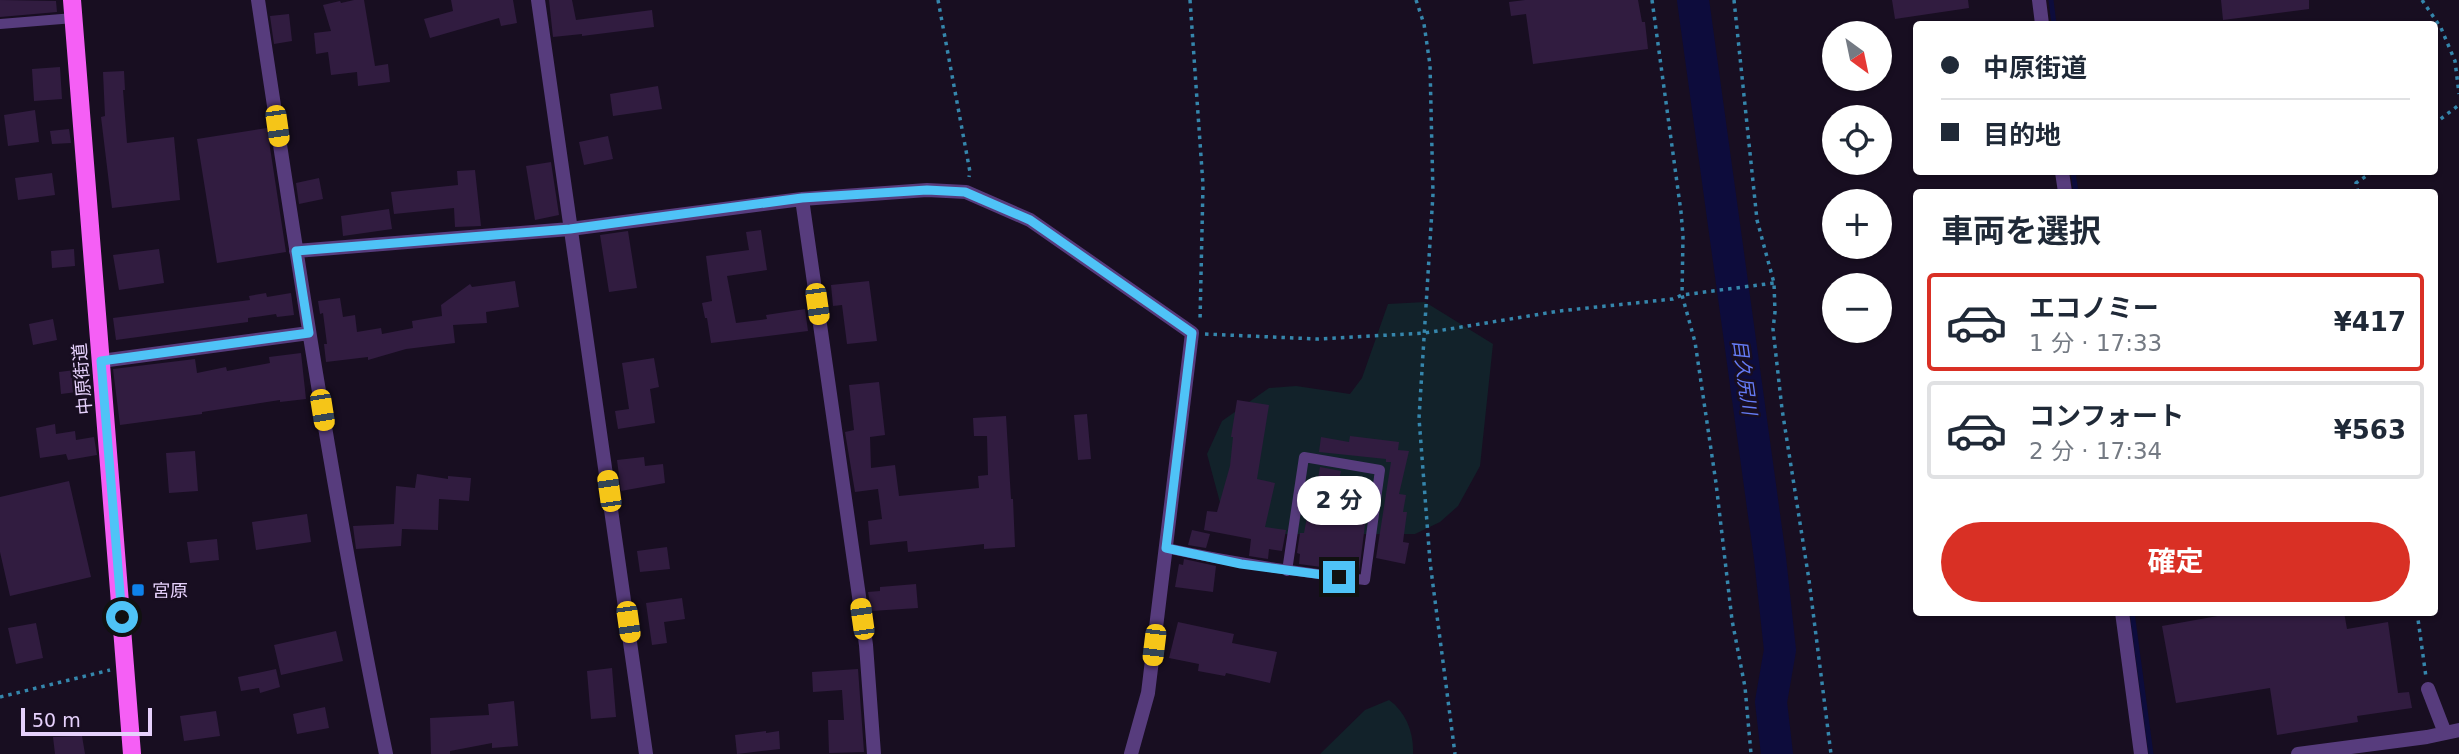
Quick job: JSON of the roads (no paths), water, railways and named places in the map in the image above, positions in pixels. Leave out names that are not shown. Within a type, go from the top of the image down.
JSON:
[{"type":"main road","name":"中原街道","points":[[73,9],[132,754]]},
{"type":"street","points":[[258,0],[309,333],[356,614],[386,754]]},
{"type":"street","points":[[538,0],[646,754]]},
{"type":"street","points":[[2039,0],[2042,21]]},
{"type":"street","points":[[296,251],[570,229],[802,198],[927,190],[965,192],[1030,220],[1192,333],[1148,693],[1131,754]]},
{"type":"street","points":[[802,198],[866,646],[874,754]]},
{"type":"street","points":[[101,361],[309,333]]},
{"type":"street","points":[[2123,616],[2141,754]]},
{"type":"street","points":[[2298,754],[2452,732],[2428,689]]},
{"type":"lane","points":[[0,24],[73,9]]},
{"type":"lane","points":[[1166,548],[1287,570],[1364,580],[1380,470],[1304,457],[1287,570]]},
{"type":"waterway","name":"目久尻川","points":[[1693,0],[1770,558],[1780,650],[1771,702],[1777,754]]},
{"type":"waterway","points":[[2051,0],[2054,21]]},
{"type":"waterway","points":[[2073,175],[2076,189]]},
{"type":"waterway","points":[[2133,616],[2151,754]]},
{"type":"place","name":"宮原","points":[[138,590]]}]
